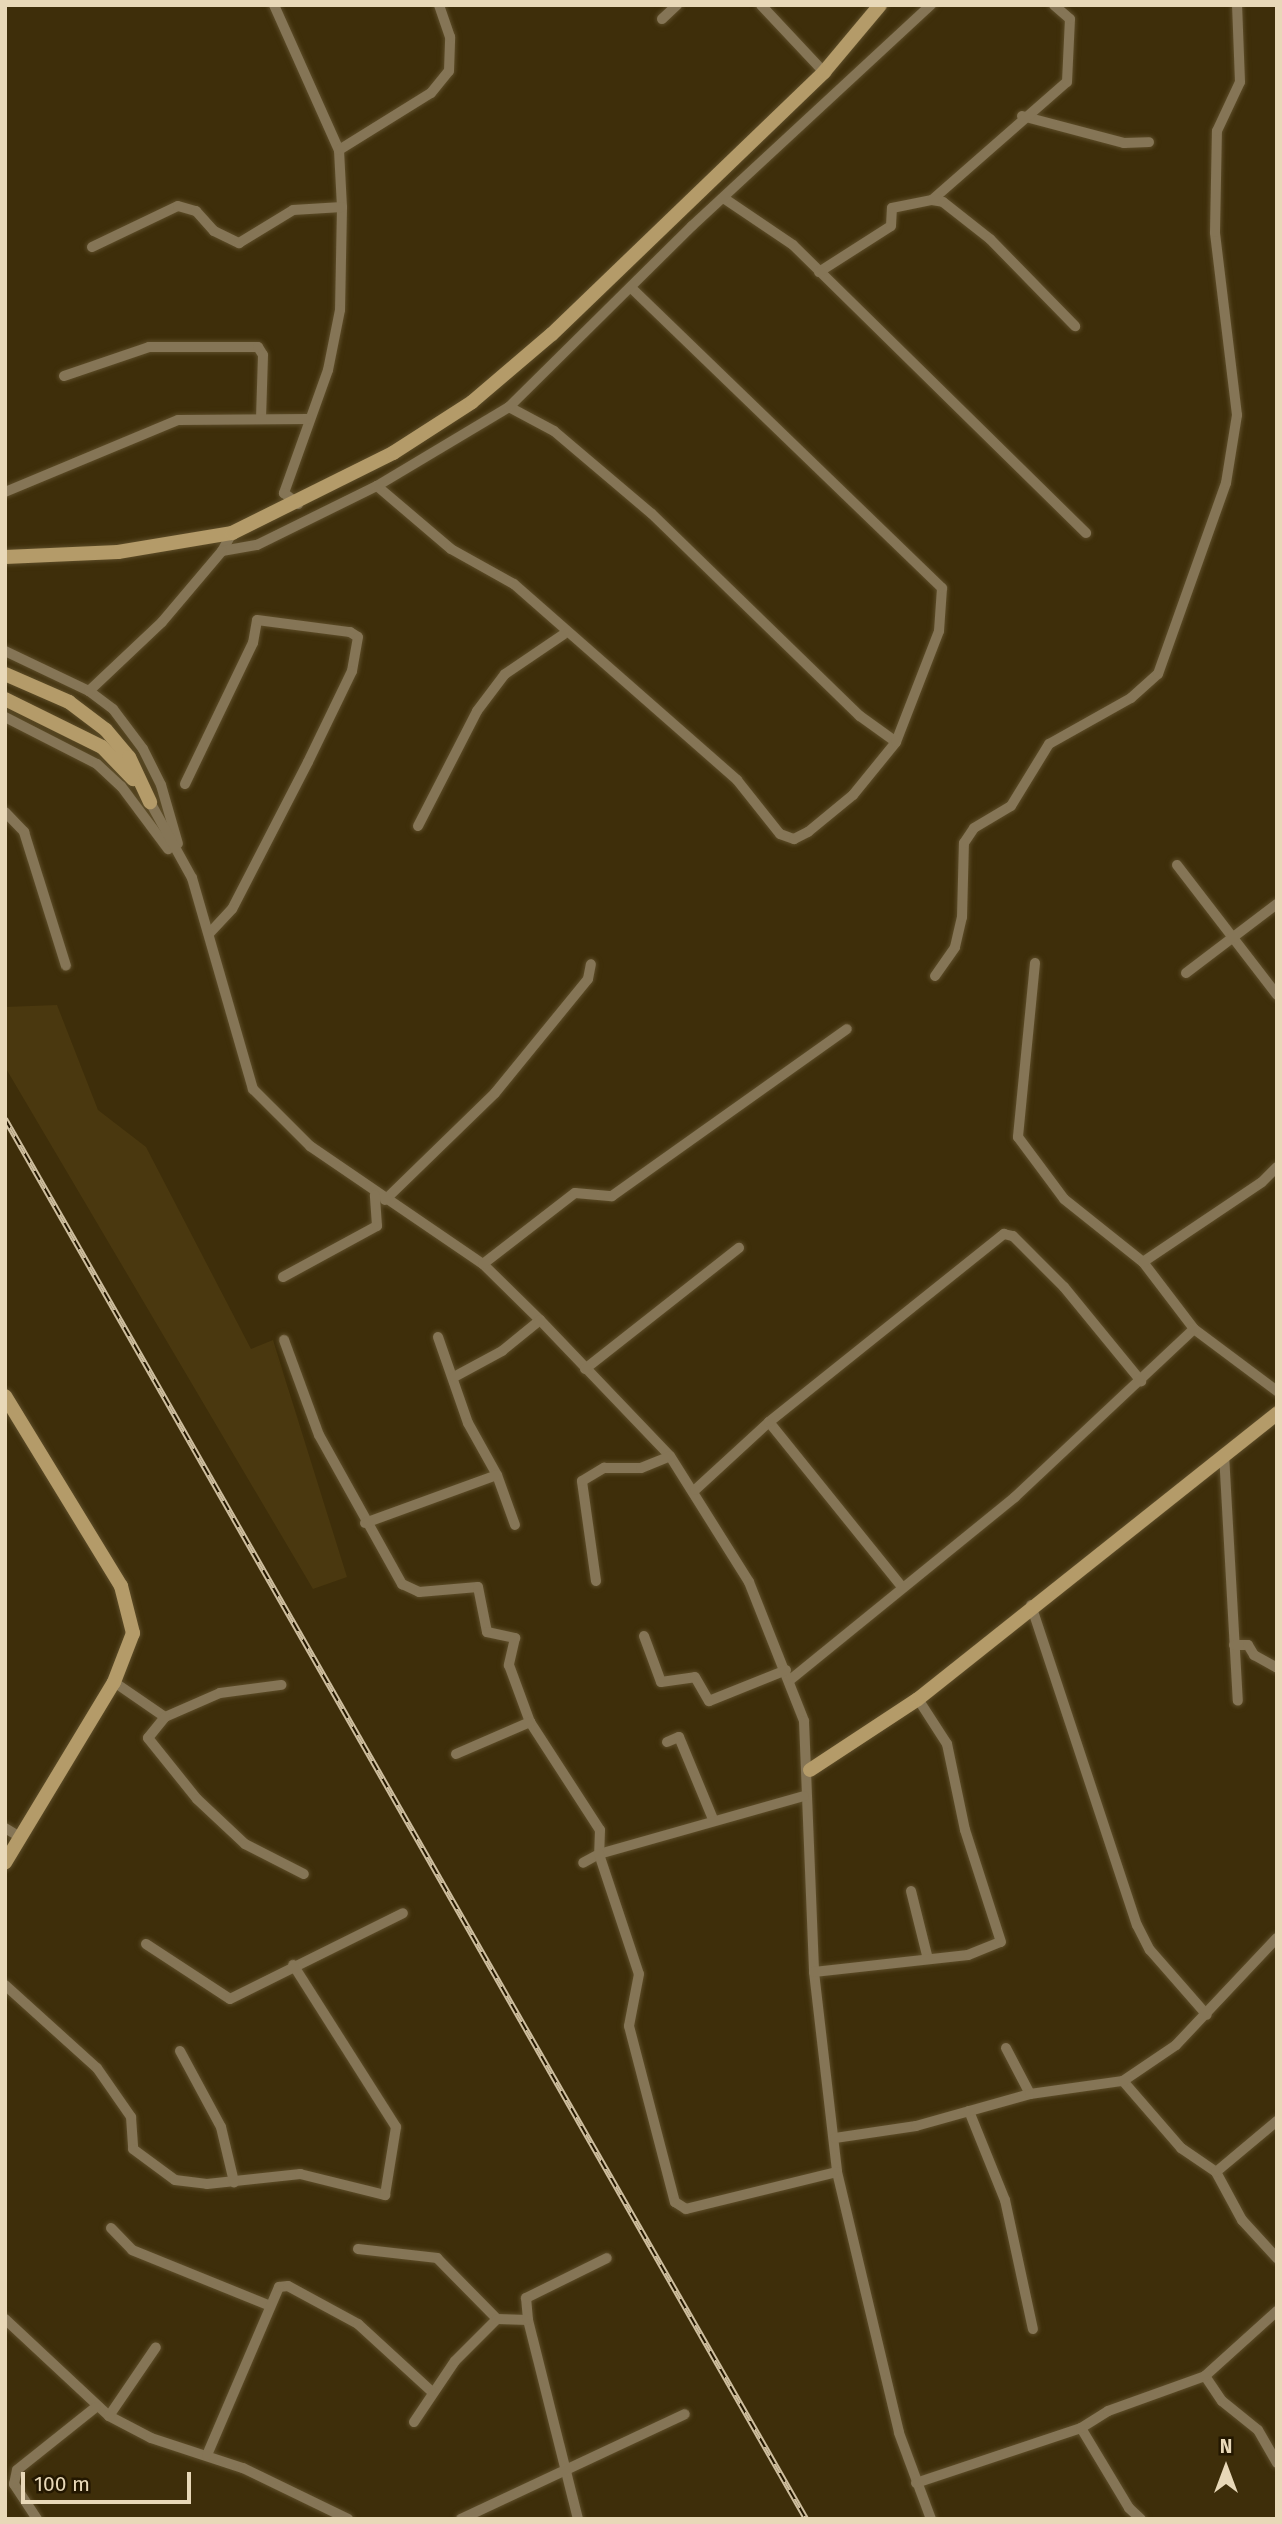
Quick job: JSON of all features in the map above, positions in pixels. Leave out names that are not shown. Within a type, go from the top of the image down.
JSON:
[{"type":"main road","points":[[5,557],[118,552],[232,533],[299,504],[393,453],[509,372],[824,72],[880,5]]},
{"type":"main road","points":[[5,674],[69,702],[106,730],[129,757],[150,802]]},
{"type":"main road","points":[[5,699],[102,747],[150,802]]},
{"type":"main road","points":[[5,1396],[121,1586],[133,1633],[114,1682],[5,1863]]},
{"type":"main road","points":[[810,1770],[918,1699],[1031,1605],[1277,1413]]},
{"type":"street","points":[[274,5],[339,150],[342,207],[340,310],[328,370],[308,419],[284,493],[299,504]]},
{"type":"street","points":[[339,150],[431,93],[449,71],[450,37],[439,5]]},
{"type":"street","points":[[662,19],[677,5]]},
{"type":"street","points":[[761,5],[824,72]]},
{"type":"street","points":[[222,551],[257,545],[377,486],[509,407],[931,5]]},
{"type":"street","points":[[937,201],[942,190],[1022,116],[1067,82],[1070,19],[1054,5]]},
{"type":"street","points":[[936,976],[955,947],[962,917],[964,844],[974,828],[1011,806],[1049,744],[1131,698],[1158,674],[1226,483],[1237,415],[1215,232],[1216,156],[1217,131],[1240,82],[1237,5]]},
{"type":"street","points":[[1022,116],[1124,143],[1149,142]]},
{"type":"street","points":[[725,199],[793,245],[1086,533]]},
{"type":"street","points":[[819,272],[891,226],[892,208],[937,201],[990,239],[1075,326]]},
{"type":"street","points":[[92,247],[178,206],[197,211],[215,231],[239,243],[293,210],[342,207]]},
{"type":"street","points":[[377,486],[451,549],[514,584],[564,634],[737,780],[780,834],[794,839],[853,795],[896,742],[939,631],[942,587],[631,288]]},
{"type":"street","points":[[64,376],[149,347],[258,347],[263,355],[261,417]]},
{"type":"street","points":[[509,407],[554,431],[652,514],[860,716],[896,742]]},
{"type":"street","points":[[5,492],[162,425],[189,418],[308,419]]},
{"type":"street","points":[[89,691],[162,622],[222,551],[232,533]]},
{"type":"street","points":[[185,784],[243,667],[257,620],[358,637],[352,671],[308,762],[232,909],[209,934]]},
{"type":"street","points":[[418,826],[478,711],[505,674],[564,634]]},
{"type":"street","points":[[5,651],[89,691],[113,709],[143,749],[192,878],[253,1089],[310,1146],[380,1198],[483,1264],[670,1456],[737,1557],[788,1675],[804,1721],[810,1770],[804,1796],[814,1972],[837,2172],[916,2483],[931,2519]]},
{"type":"street","points":[[5,717],[97,764],[121,786],[192,878]]},
{"type":"street","points":[[150,802],[192,878]]},
{"type":"street","points":[[5,812],[24,832],[66,966]]},
{"type":"street","points":[[1177,864],[1233,941],[1277,995]]},
{"type":"street","points":[[1186,973],[1233,941],[1277,904]]},
{"type":"street","points":[[1035,963],[1018,1137],[1064,1199],[1143,1262],[1194,1329],[1277,1391]]},
{"type":"street","points":[[284,1277],[377,1226],[380,1198],[495,1093],[588,979],[591,964]]},
{"type":"street","points":[[483,1264],[575,1193],[612,1196],[847,1029]]},
{"type":"street","points":[[1143,1262],[1262,1182],[1277,1167]]},
{"type":"street","points":[[695,1490],[769,1422],[1004,1234],[1013,1236],[1064,1287],[1141,1381]]},
{"type":"street","points":[[585,1368],[739,1248]]},
{"type":"street","points":[[454,1377],[502,1351],[540,1320]]},
{"type":"street","points":[[644,1636],[661,1682],[695,1677],[709,1701],[788,1675],[903,1588],[1015,1497],[1194,1329]]},
{"type":"street","points":[[438,1337],[468,1423],[497,1475],[515,1525]]},
{"type":"street","points":[[284,1340],[319,1435],[365,1523],[402,1584],[419,1592],[478,1587],[486,1632],[515,1638],[509,1665],[530,1722],[600,1830],[599,1854],[639,1974],[629,2026],[675,2202],[686,2209],[837,2172]]},
{"type":"street","points":[[769,1422],[903,1588]]},
{"type":"street","points":[[1224,1454],[1238,1701]]},
{"type":"street","points":[[596,1581],[582,1481],[587,1474],[641,1468],[670,1456]]},
{"type":"street","points":[[365,1523],[497,1475]]},
{"type":"street","points":[[1031,1605],[1137,1925],[1150,1950],[1207,2015]]},
{"type":"street","points":[[1234,1645],[1248,1645],[1254,1655],[1277,1668]]},
{"type":"street","points":[[114,1682],[164,1717]]},
{"type":"street","points":[[281,1685],[220,1693],[164,1717],[148,1738],[197,1799],[245,1844],[304,1874]]},
{"type":"street","points":[[814,1972],[968,1955],[1001,1942],[965,1830],[947,1744],[918,1699]]},
{"type":"street","points":[[456,1755],[530,1722]]},
{"type":"street","points":[[667,1742],[679,1737],[713,1819]]},
{"type":"street","points":[[583,1863],[599,1854],[713,1819],[804,1796]]},
{"type":"street","points":[[5,1828],[20,1837]]},
{"type":"street","points":[[911,1891],[928,1959]]},
{"type":"street","points":[[146,1944],[230,1999],[293,1965],[403,1913]]},
{"type":"street","points":[[835,2138],[916,2126],[1030,2094],[1123,2081],[1166,2053],[1207,2015],[1277,1938]]},
{"type":"street","points":[[5,1985],[122,2098],[131,2117],[133,2149],[154,2168],[175,2180],[234,2182],[300,2174],[386,2195],[390,2188],[396,2127],[293,1965]]},
{"type":"street","points":[[1006,2048],[1030,2094]]},
{"type":"street","points":[[180,2051],[221,2127],[234,2182]]},
{"type":"street","points":[[1123,2081],[1181,2148],[1216,2172],[1242,2220],[1277,2258]]},
{"type":"street","points":[[969,2110],[1005,2200],[1033,2329]]},
{"type":"street","points":[[1216,2172],[1277,2121]]},
{"type":"street","points":[[111,2228],[132,2250],[268,2305]]},
{"type":"street","points":[[358,2249],[437,2259],[497,2319],[528,2320]]},
{"type":"street","points":[[578,2519],[563,2472],[528,2320],[526,2298],[607,2258]]},
{"type":"street","points":[[207,2455],[268,2305],[279,2287],[288,2286],[346,2316],[411,2367],[431,2391]]},
{"type":"street","points":[[916,2483],[1082,2428],[1108,2411],[1205,2376],[1276,2317]]},
{"type":"street","points":[[5,2319],[96,2407],[109,2416],[151,2438],[207,2455],[329,2515],[348,2519]]},
{"type":"street","points":[[414,2422],[431,2391],[497,2319]]},
{"type":"street","points":[[109,2416],[156,2347]]},
{"type":"street","points":[[1205,2376],[1222,2401],[1258,2430],[1277,2463]]},
{"type":"street","points":[[37,2519],[14,2484],[17,2470],[96,2407]]},
{"type":"street","points":[[461,2519],[685,2414]]},
{"type":"street","points":[[1082,2428],[1129,2508],[1141,2519]]},
{"type":"shaded area","points":[[57,1005],[98,1110],[146,1147],[251,1349],[273,1340],[347,1577],[313,1589],[5,1067],[5,1007]]},
{"type":"railway","points":[[5,1119],[806,2519]]}]
